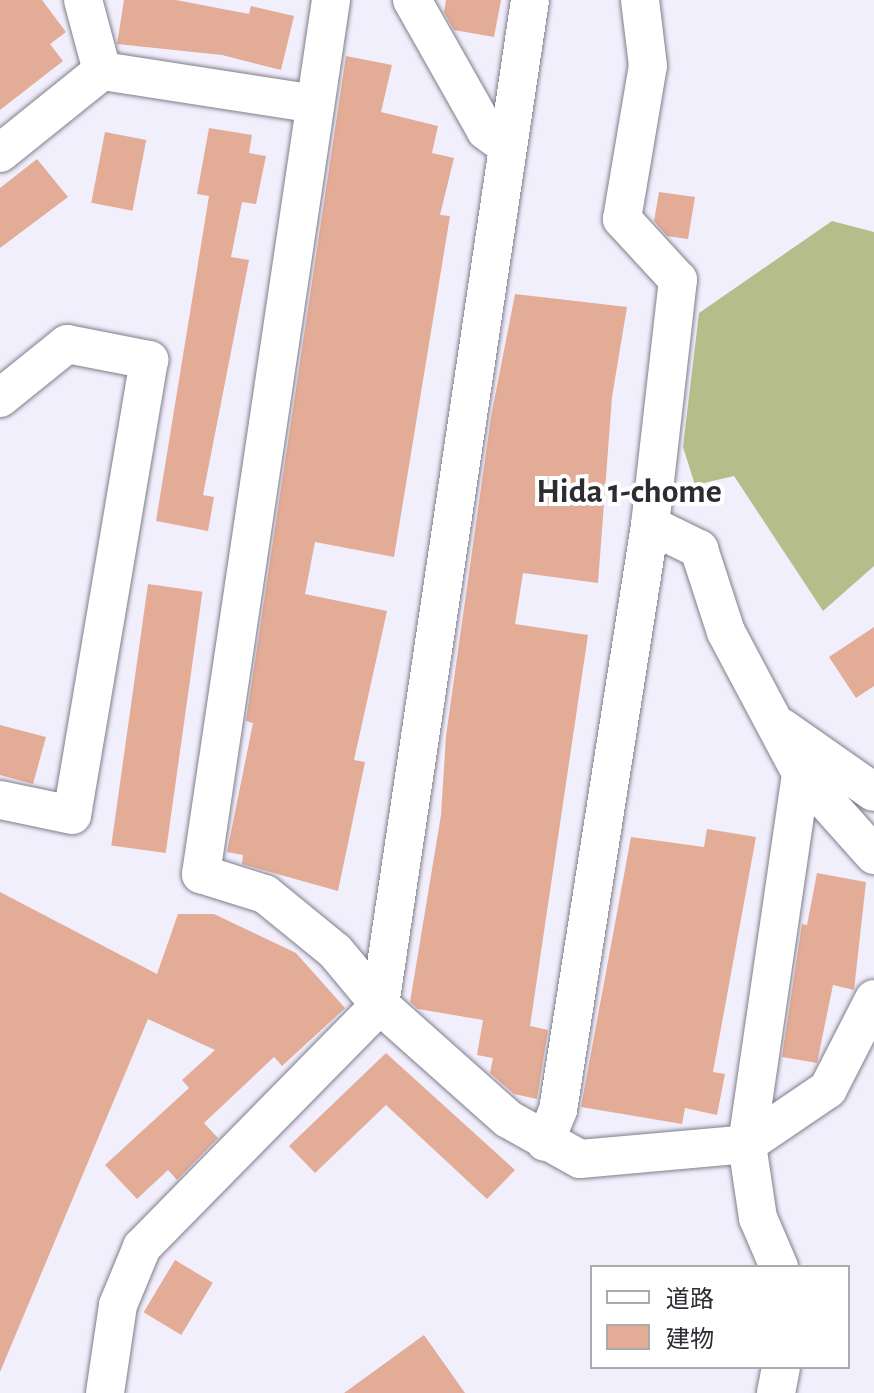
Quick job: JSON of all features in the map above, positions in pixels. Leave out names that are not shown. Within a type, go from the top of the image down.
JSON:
[{"type":"street","points":[[83,0],[102,71]]},
{"type":"street","points":[[331,0],[201,874],[265,894],[335,951],[380,1005],[508,1119],[580,1159],[747,1144],[828,1089],[874,999]]},
{"type":"street","points":[[412,0],[486,131],[508,147]]},
{"type":"street","points":[[105,1393],[118,1305],[142,1247],[380,1005],[530,0]]},
{"type":"street","points":[[545,1142],[558,1110],[650,525],[678,280],[622,219],[648,66],[640,0]]},
{"type":"street","points":[[0,153],[102,71],[314,104]]},
{"type":"street","points":[[0,398],[67,344],[149,360],[72,815],[0,800]]},
{"type":"street","points":[[650,525],[699,549],[726,632],[801,773],[874,855]]},
{"type":"street","points":[[775,723],[874,792]]},
{"type":"street","points":[[778,1265],[758,1218],[747,1144],[801,773]]},
{"type":"street","points":[[776,1393],[781,1369]]},
{"type":"green space","points":[[832,221],[874,232],[874,566],[823,611],[734,476],[695,485],[683,447],[699,313]]},
{"type":"building","points":[[0,0],[42,0],[66,32],[50,44],[63,61],[0,110]]},
{"type":"building","points":[[124,0],[176,0],[249,14],[251,6],[294,16],[281,70],[222,55],[117,44]]},
{"type":"building","points":[[446,0],[501,0],[494,37],[454,30],[444,12]]},
{"type":"building","points":[[346,56],[392,65],[381,112],[438,126],[432,153],[454,158],[440,215],[450,216],[394,557],[315,542],[305,594],[387,611],[354,760],[365,762],[338,891],[242,864],[243,855],[227,852],[253,723],[246,721]]},
{"type":"building","points":[[209,128],[252,135],[249,153],[266,156],[256,204],[242,202],[231,257],[249,260],[203,495],[214,497],[208,531],[156,521],[209,196],[197,194]]},
{"type":"building","points":[[105,132],[146,140],[132,211],[91,203]]},
{"type":"building","points":[[37,159],[68,197],[0,248],[0,188]]},
{"type":"building","points":[[659,192],[695,197],[688,239],[667,236],[654,221]]},
{"type":"building","points":[[515,294],[627,307],[612,397],[598,583],[523,573],[515,624],[588,635],[530,1026],[548,1030],[537,1099],[514,1094],[490,1073],[493,1058],[477,1055],[483,1020],[418,1009],[410,1002],[441,815],[446,736],[491,417]]},
{"type":"building","points":[[148,584],[202,592],[166,853],[111,845]]},
{"type":"building","points":[[874,627],[874,686],[856,698],[829,657]]},
{"type":"building","points":[[0,725],[46,737],[33,784],[0,775]]},
{"type":"building","points":[[707,829],[756,837],[713,1072],[725,1074],[717,1115],[685,1108],[682,1124],[581,1107],[631,837],[704,847]]},
{"type":"building","points":[[817,873],[866,882],[854,990],[833,985],[817,1063],[782,1057],[802,924],[807,925]]},
{"type":"building","points":[[0,892],[157,974],[178,914],[214,914],[296,953],[345,1008],[282,1066],[274,1057],[204,1123],[218,1138],[177,1180],[168,1170],[137,1199],[105,1165],[189,1088],[182,1080],[215,1050],[148,1019],[0,1372]]},
{"type":"building","points":[[386,1053],[515,1170],[487,1199],[386,1105],[315,1173],[289,1146]]},
{"type":"building","points":[[175,1260],[213,1283],[181,1335],[144,1312]]},
{"type":"building","points":[[424,1335],[465,1393],[344,1393]]},
{"type":"district","name":"Hida 1-chome","points":[[629,493]]}]
